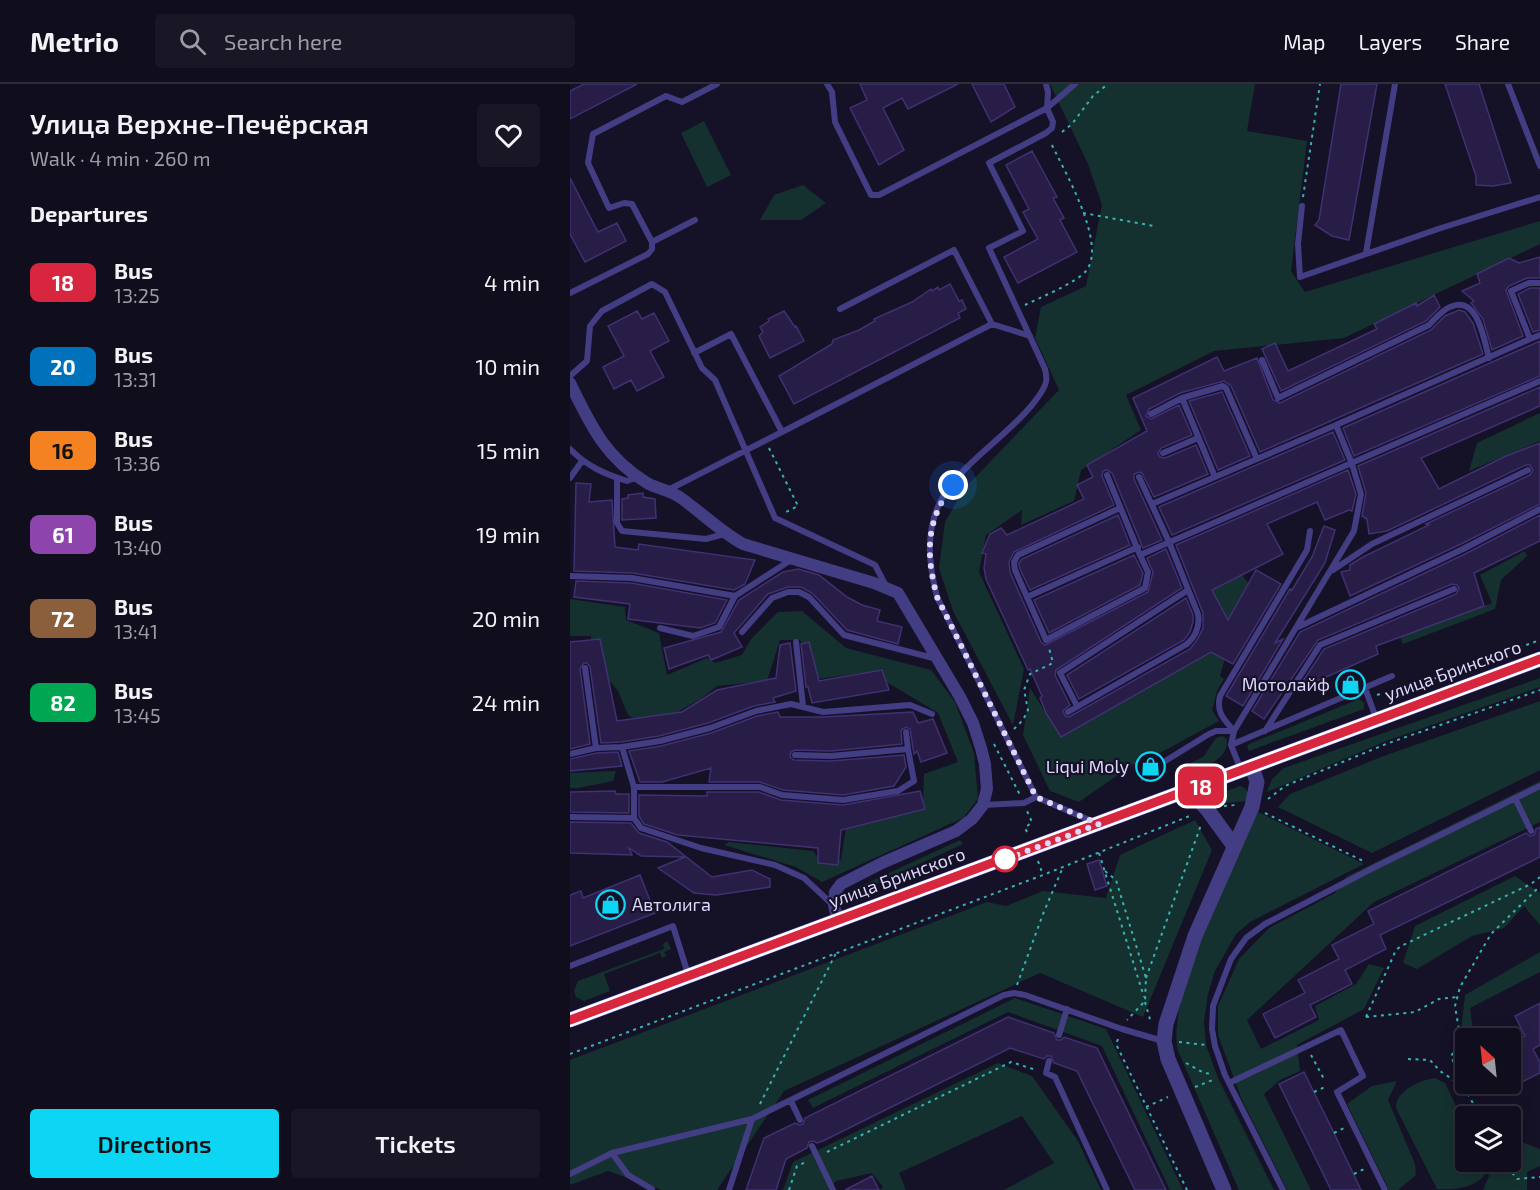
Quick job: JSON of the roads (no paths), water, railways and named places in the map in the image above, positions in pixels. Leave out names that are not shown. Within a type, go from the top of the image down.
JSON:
[{"type":"main road","name":"улица Бринского","points":[[570,1020],[1540,659]]},
{"type":"street","points":[[570,383],[603,444],[624,466],[650,484],[680,497],[725,534],[743,544],[794,558],[898,593],[973,723],[985,764],[987,789],[982,805],[972,819],[956,831],[841,884],[835,892],[834,905],[838,921]]},
{"type":"street","points":[[1224,1190],[1168,1059],[1166,1024],[1195,936],[1252,807],[1257,782],[1247,769]]},
{"type":"street","points":[[1189,790],[1208,809],[1234,846]]},
{"type":"lane","points":[[570,293],[648,254],[652,249],[652,242],[632,204],[624,203],[609,208],[588,163],[593,134],[666,96],[682,102],[717,84]]},
{"type":"lane","points":[[827,84],[832,92],[836,122],[871,195],[879,195],[1047,108],[1075,84]]},
{"type":"lane","points":[[1046,84],[1047,108],[1053,122],[1052,128],[1046,134],[989,163],[1023,231],[989,248],[1045,369],[1047,379],[1044,390],[1023,416],[964,470],[941,501],[929,543],[930,569],[937,597],[1036,797],[1099,824]]},
{"type":"lane","points":[[1366,253],[1395,84]]},
{"type":"lane","points":[[1508,84],[1540,166]]},
{"type":"lane","points":[[1302,206],[1298,244],[1300,277],[1366,253],[1540,197]]},
{"type":"lane","points":[[652,242],[695,220]]},
{"type":"lane","points":[[840,309],[954,250],[992,324]]},
{"type":"lane","points":[[570,376],[587,361],[590,326],[602,311],[652,284],[664,292],[702,368],[715,380],[775,518],[875,565],[887,588]]},
{"type":"lane","points":[[1530,339],[1511,291],[1529,284],[1540,284]]},
{"type":"lane","points":[[1262,360],[1278,398],[1429,325],[1449,307],[1461,304],[1470,307],[1475,314],[1489,358]]},
{"type":"lane","points":[[668,490],[992,324],[1030,336]]},
{"type":"lane","points":[[694,353],[731,334],[782,432]]},
{"type":"lane","points":[[1152,504],[1540,335]]},
{"type":"lane","points":[[1140,555],[1540,381]]},
{"type":"lane","points":[[1151,414],[1182,398],[1222,386],[1226,388],[1257,459]]},
{"type":"lane","points":[[1182,398],[1215,477]]},
{"type":"lane","points":[[1247,769],[1231,745],[1234,731],[1354,531],[1361,494],[1336,425]]},
{"type":"lane","points":[[1163,453],[1198,438]]},
{"type":"lane","points":[[570,448],[582,461],[596,470],[627,481],[639,477]]},
{"type":"lane","points":[[570,478],[582,461]]},
{"type":"lane","points":[[1330,572],[1372,544],[1528,470]]},
{"type":"lane","points":[[1107,476],[1148,572],[1145,588],[1046,640],[1014,562],[1018,555],[1120,508]]},
{"type":"lane","points":[[1068,712],[1187,644],[1193,638],[1199,623],[1198,614],[1169,542],[1139,477]]},
{"type":"lane","points":[[617,478],[617,523],[622,531],[706,539],[725,534]]},
{"type":"lane","points":[[1298,627],[1463,549],[1540,509]]},
{"type":"lane","points":[[1234,731],[1222,716],[1218,706],[1220,696],[1307,550],[1310,531]]},
{"type":"lane","points":[[1027,597],[1138,547]]},
{"type":"lane","points":[[660,628],[693,636],[719,627],[735,596],[794,558]]},
{"type":"lane","points":[[570,576],[632,578],[735,596]]},
{"type":"lane","points":[[1265,731],[1320,645],[1454,589]]},
{"type":"lane","points":[[1077,706],[1060,673],[1188,590]]},
{"type":"lane","points":[[742,632],[772,598],[788,592],[799,592],[809,597],[844,635],[937,659]]},
{"type":"lane","points":[[796,642],[803,706]]},
{"type":"lane","points":[[585,669],[596,748]]},
{"type":"lane","points":[[1231,745],[1392,676]]},
{"type":"lane","points":[[1365,688],[1377,720]]},
{"type":"lane","points":[[570,754],[596,748],[622,747],[670,738],[710,728],[756,711],[791,704],[823,711],[910,705],[933,714]]},
{"type":"lane","points":[[1162,763],[1209,734],[1216,731],[1234,731]]},
{"type":"lane","points":[[634,787],[760,787],[782,795],[843,800],[898,791],[914,781],[906,732]]},
{"type":"lane","points":[[622,747],[634,787],[634,818],[640,828],[700,848],[775,865],[804,878],[834,905]]},
{"type":"lane","points":[[795,755],[831,756],[908,749]]},
{"type":"lane","points":[[1283,1190],[1225,1075],[1215,1046],[1212,1029],[1213,1006],[1231,959],[1246,938],[1265,924],[1540,786]]},
{"type":"lane","points":[[982,805],[1024,803],[1036,797]]},
{"type":"lane","points":[[1515,798],[1531,831]]},
{"type":"lane","points":[[570,818],[634,818]]},
{"type":"lane","points":[[570,966],[673,926],[689,976]]},
{"type":"lane","points":[[570,1174],[612,1153],[752,1119],[1004,995],[1014,993],[1122,1029],[1166,1041]]},
{"type":"lane","points":[[1059,1035],[1066,1010]]},
{"type":"lane","points":[[1229,1083],[1341,1030],[1363,1076],[1337,1092],[1385,1190]]},
{"type":"lane","points":[[1049,1061],[1046,1073],[1055,1077],[1107,1190]]},
{"type":"lane","points":[[791,1101],[800,1120]]},
{"type":"lane","points":[[729,1190],[752,1119]]},
{"type":"lane","points":[[812,1146],[833,1190]]},
{"type":"lane","points":[[612,1153],[628,1175],[652,1189]]},
{"type":"place","name":"Мотолайф","points":[[1351,685]]},
{"type":"place","name":"Liqui Moly","points":[[1150,767]]},
{"type":"place","name":"Автолига","points":[[611,905]]}]
